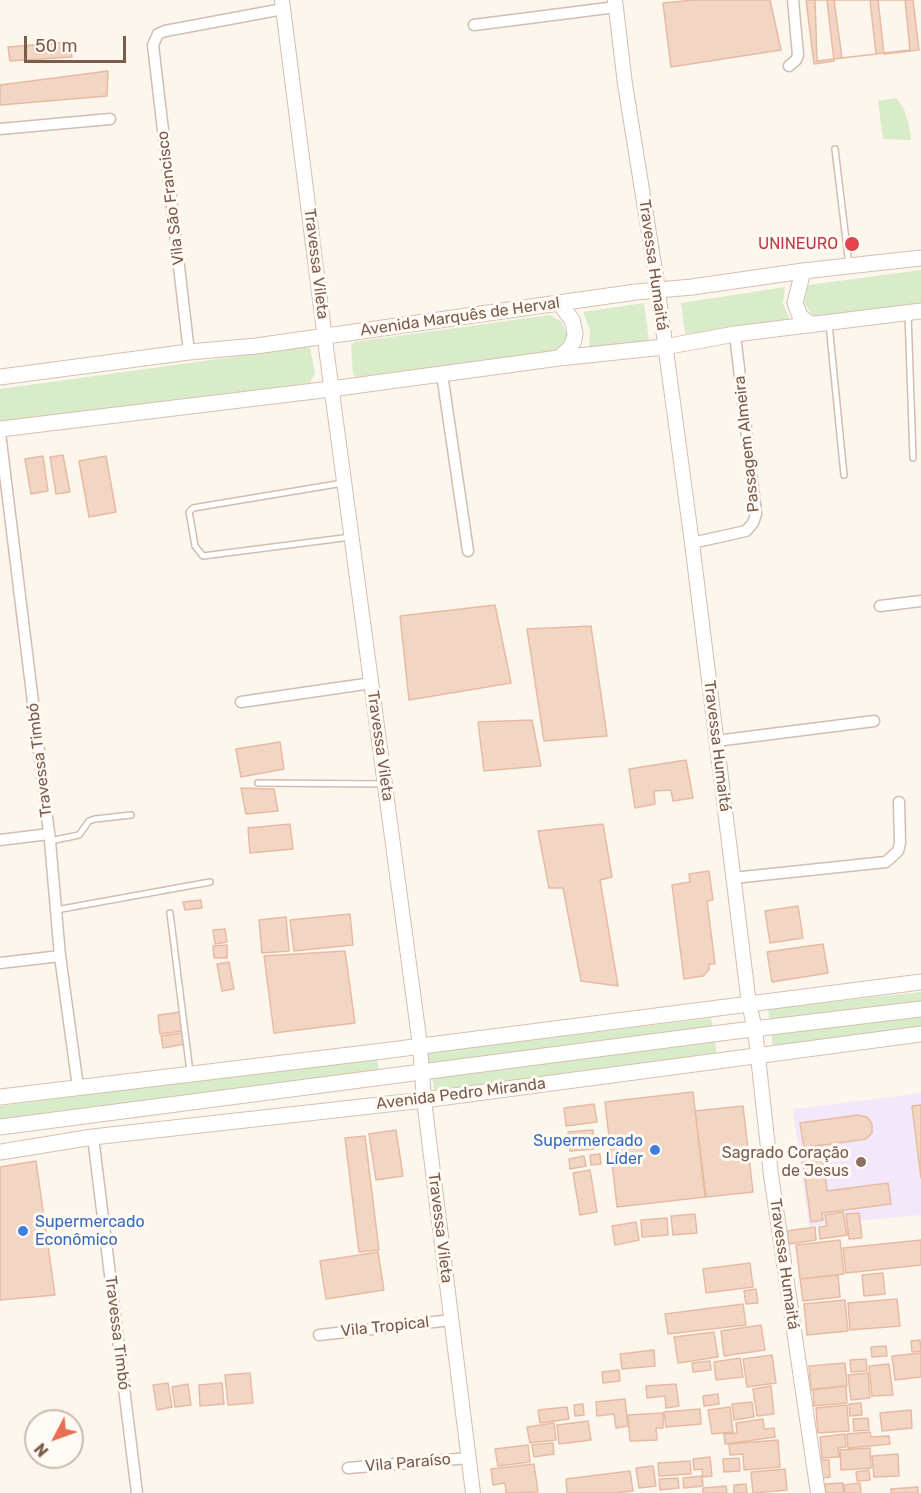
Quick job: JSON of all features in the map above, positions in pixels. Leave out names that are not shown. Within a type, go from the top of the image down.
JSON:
[{"type":"main road","name":"Avenida Marquês de Herval","points":[[0,377],[189,352],[256,346],[803,271],[921,258]]},
{"type":"main road","points":[[803,271],[795,303],[800,316],[811,325]]},
{"type":"main road","points":[[559,358],[570,348],[574,340],[572,320],[560,304]]},
{"type":"main road","points":[[0,431],[914,312]]},
{"type":"main road","points":[[0,1097],[921,982]]},
{"type":"main road","name":"Avenida Pedro Miranda","points":[[0,1127],[421,1071],[921,1009]]},
{"type":"main road","name":"Avenida Pedro Miranda","points":[[0,1152],[93,1137],[424,1100],[921,1034]]},
{"type":"street","points":[[789,66],[798,55],[793,0]]},
{"type":"street","name":"Vila São Francisco","points":[[189,352],[153,45],[158,34],[165,31],[282,4]]},
{"type":"street","name":"Travessa Vileta","points":[[282,4],[420,1045],[424,1100],[473,1493]]},
{"type":"street","points":[[474,25],[615,4]]},
{"type":"street","name":"Travessa Humaitá","points":[[615,4],[692,543],[771,1175],[818,1493]]},
{"type":"street","points":[[0,129],[110,119]]},
{"type":"street","name":"Passagem Almeira","points":[[692,543],[746,531],[753,523],[756,514],[735,334]]},
{"type":"street","points":[[442,374],[468,550]]},
{"type":"street","name":"Travessa Timbó","points":[[0,431],[50,838],[60,956],[78,1087]]},
{"type":"street","points":[[880,606],[921,601]]},
{"type":"street","points":[[242,702],[372,683]]},
{"type":"street","points":[[716,741],[874,721]]},
{"type":"street","points":[[734,878],[886,862],[898,851],[900,843],[899,802]]},
{"type":"street","points":[[0,840],[50,838]]},
{"type":"street","points":[[0,963],[60,956]]},
{"type":"street","name":"Travessa Timbó","points":[[93,1137],[137,1493]]},
{"type":"street","name":"Vila Tropical","points":[[319,1335],[451,1320]]},
{"type":"street","name":"Vila Paraíso","points":[[348,1468],[469,1458]]},
{"type":"lane","points":[[835,149],[850,266]]},
{"type":"lane","points":[[913,458],[914,312]]},
{"type":"lane","points":[[829,322],[844,475]]},
{"type":"lane","points":[[345,483],[193,508],[189,512],[189,518],[195,546],[203,556],[352,537]]},
{"type":"lane","points":[[258,783],[385,784]]},
{"type":"lane","points":[[50,838],[79,835],[89,821],[95,819],[131,815]]},
{"type":"lane","points":[[56,910],[210,882]]},
{"type":"lane","points":[[170,913],[190,1074]]},
{"type":"shaded area","name":"Sagrado Coração de Jesus","points":[[921,1093],[921,1215],[809,1226],[793,1109]]},
{"type":"green space","points":[[896,98],[904,109],[911,140],[883,139],[878,101]]},
{"type":"green space","points":[[921,270],[921,303],[813,317],[804,302],[808,285]]},
{"type":"green space","points":[[785,287],[783,304],[791,322],[685,334],[681,303]]},
{"type":"green space","points":[[644,303],[649,341],[589,347],[590,330],[583,312]]},
{"type":"green space","points":[[550,315],[561,321],[567,335],[558,351],[356,377],[353,375],[351,346],[354,342]]},
{"type":"green space","points":[[310,348],[315,373],[310,383],[0,422],[0,389]]},
{"type":"green space","points":[[921,992],[921,1006],[770,1022],[768,1009]]},
{"type":"green space","points":[[921,1014],[921,1030],[773,1049],[771,1032]]},
{"type":"green space","points":[[711,1018],[713,1030],[427,1067],[427,1053]]},
{"type":"green space","points":[[715,1039],[717,1057],[435,1094],[432,1076]]},
{"type":"green space","points":[[377,1057],[379,1073],[0,1122],[0,1106]]},
{"type":"building","points":[[694,0],[770,0],[781,50],[671,67],[663,3]]},
{"type":"building","points":[[806,0],[827,0],[834,61],[814,64]]},
{"type":"building","points":[[815,0],[905,0],[910,50],[817,61]]},
{"type":"building","points":[[834,0],[870,0],[876,54],[842,58]]},
{"type":"building","points":[[878,0],[913,0],[919,50],[884,54]]},
{"type":"building","points":[[69,42],[72,57],[10,61],[8,47]]},
{"type":"building","points":[[108,71],[107,96],[0,105],[0,85]]},
{"type":"building","points":[[63,455],[70,492],[56,494],[50,457]]},
{"type":"building","points":[[43,456],[48,491],[31,494],[25,459]]},
{"type":"building","points":[[106,456],[116,512],[89,517],[79,461]]},
{"type":"building","points":[[495,605],[511,683],[409,700],[400,616]]},
{"type":"building","points":[[591,626],[607,736],[544,741],[527,629]]},
{"type":"building","points":[[532,720],[541,766],[484,771],[478,722]]},
{"type":"building","points":[[280,742],[284,769],[241,777],[236,749]]},
{"type":"building","points":[[686,760],[693,798],[673,801],[671,790],[654,791],[655,804],[635,808],[629,769]]},
{"type":"building","points":[[241,788],[274,789],[278,811],[246,814]]},
{"type":"building","points":[[290,824],[293,849],[250,853],[248,828]]},
{"type":"building","points":[[603,824],[612,877],[600,880],[618,986],[581,981],[563,888],[549,888],[538,831]]},
{"type":"building","points":[[709,871],[713,900],[707,901],[715,964],[709,964],[709,970],[703,976],[684,979],[672,885],[690,882],[689,874]]},
{"type":"building","points":[[201,900],[202,908],[185,910],[183,902]]},
{"type":"building","points":[[798,906],[803,938],[770,943],[765,911]]},
{"type":"building","points":[[350,914],[353,945],[294,951],[290,920]]},
{"type":"building","points":[[286,917],[289,951],[262,953],[259,920]]},
{"type":"building","points":[[225,929],[227,942],[215,944],[213,930]]},
{"type":"building","points":[[823,944],[828,973],[772,982],[767,952]]},
{"type":"building","points":[[227,945],[227,958],[214,958],[213,946]]},
{"type":"building","points":[[345,951],[355,1023],[274,1033],[264,956]]},
{"type":"building","points":[[229,962],[234,989],[222,991],[217,964]]},
{"type":"building","points":[[180,1012],[183,1031],[160,1034],[158,1015]]},
{"type":"building","points":[[183,1033],[185,1044],[163,1048],[161,1036]]},
{"type":"building","name":"Supermercado Líder","points":[[693,1092],[705,1197],[617,1207],[605,1102]]},
{"type":"building","points":[[594,1104],[597,1122],[566,1126],[564,1108]]},
{"type":"building","points":[[921,1105],[921,1178],[912,1106]]},
{"type":"building","points":[[743,1106],[753,1192],[706,1197],[695,1111]]},
{"type":"building","points":[[858,1115],[867,1117],[872,1124],[872,1133],[866,1139],[804,1148],[800,1123]]},
{"type":"building","points":[[396,1130],[403,1176],[376,1180],[369,1134]]},
{"type":"building","points":[[593,1130],[594,1149],[570,1151],[568,1132]]},
{"type":"building","points":[[365,1136],[379,1250],[359,1252],[345,1138]]},
{"type":"building","points":[[821,1145],[827,1191],[888,1183],[891,1204],[822,1213],[823,1220],[811,1222],[801,1148]]},
{"type":"building","points":[[600,1154],[601,1164],[591,1165],[590,1155]]},
{"type":"building","points":[[584,1156],[586,1166],[570,1169],[569,1159]]},
{"type":"building","name":"Supermercado Econômico","points":[[36,1161],[55,1295],[0,1300],[0,1167]]},
{"type":"building","points":[[590,1170],[597,1212],[580,1215],[573,1173]]},
{"type":"building","points":[[843,1212],[847,1235],[820,1239],[819,1227],[827,1226],[825,1215]]},
{"type":"building","points":[[859,1213],[862,1238],[849,1239],[846,1214]]},
{"type":"building","points":[[695,1214],[697,1233],[673,1235],[671,1216]]},
{"type":"building","points":[[667,1218],[668,1235],[642,1237],[641,1220]]},
{"type":"building","points":[[636,1222],[639,1240],[615,1245],[612,1226]]},
{"type":"building","points":[[815,1227],[816,1240],[789,1244],[787,1231]]},
{"type":"building","points":[[840,1240],[844,1274],[800,1279],[796,1245]]},
{"type":"building","points":[[921,1240],[921,1265],[846,1273],[843,1248]]},
{"type":"building","points":[[378,1252],[384,1290],[326,1299],[320,1261]]},
{"type":"building","points":[[750,1263],[753,1287],[706,1293],[703,1269]]},
{"type":"building","points":[[883,1273],[885,1294],[864,1296],[862,1275]]},
{"type":"building","points":[[838,1275],[840,1297],[803,1301],[800,1279]]},
{"type":"building","points":[[756,1289],[758,1303],[746,1304],[744,1291]]},
{"type":"building","points":[[897,1299],[900,1326],[850,1330],[848,1303]]},
{"type":"building","points":[[845,1300],[848,1331],[807,1335],[804,1304]]},
{"type":"building","points":[[743,1304],[746,1325],[668,1334],[665,1314]]},
{"type":"building","points":[[761,1325],[765,1350],[724,1356],[721,1331]]},
{"type":"building","points":[[714,1332],[718,1357],[678,1363],[674,1337]]},
{"type":"building","points":[[920,1340],[921,1351],[912,1352],[911,1341]]},
{"type":"building","points":[[886,1346],[887,1356],[872,1357],[871,1347]]},
{"type":"building","points":[[654,1350],[655,1366],[622,1369],[620,1354]]},
{"type":"building","points":[[921,1353],[921,1377],[895,1380],[892,1356]]},
{"type":"building","points":[[772,1355],[776,1383],[747,1387],[743,1359]]},
{"type":"building","points":[[740,1358],[743,1377],[716,1380],[714,1362]]},
{"type":"building","points":[[866,1359],[867,1371],[851,1372],[850,1360]]},
{"type":"building","points":[[710,1361],[711,1370],[693,1372],[692,1363]]},
{"type":"building","points":[[845,1363],[847,1386],[811,1390],[809,1366]]},
{"type":"building","points":[[889,1364],[893,1395],[872,1396],[869,1366]]},
{"type":"building","points":[[619,1370],[620,1381],[603,1383],[602,1372]]},
{"type":"building","points":[[250,1373],[253,1403],[228,1405],[225,1375]]},
{"type":"building","points":[[868,1373],[870,1398],[851,1400],[848,1375]]},
{"type":"building","points":[[168,1383],[172,1407],[157,1410],[153,1385]]},
{"type":"building","points":[[222,1383],[224,1404],[200,1406],[199,1385]]},
{"type":"building","points":[[188,1384],[191,1405],[175,1407],[172,1387]]},
{"type":"building","points":[[676,1384],[679,1406],[666,1408],[665,1396],[647,1398],[646,1386]]},
{"type":"building","points":[[771,1386],[774,1414],[757,1416],[753,1389]]},
{"type":"building","points":[[846,1386],[847,1403],[814,1406],[813,1389]]},
{"type":"building","points":[[718,1394],[719,1404],[704,1406],[703,1396]]},
{"type":"building","points":[[625,1399],[628,1426],[616,1428],[614,1414],[597,1416],[596,1402]]},
{"type":"building","points":[[752,1402],[754,1417],[734,1420],[732,1404]]},
{"type":"building","points":[[861,1403],[862,1415],[850,1416],[849,1404]]},
{"type":"building","points":[[583,1404],[584,1415],[575,1416],[574,1405]]},
{"type":"building","points":[[847,1405],[849,1431],[818,1433],[816,1408]]},
{"type":"building","points":[[567,1407],[569,1419],[540,1423],[538,1410]]},
{"type":"building","points":[[730,1407],[733,1432],[712,1434],[708,1410]]},
{"type":"building","points":[[700,1409],[701,1424],[666,1427],[664,1412]]},
{"type":"building","points":[[911,1410],[912,1428],[882,1431],[880,1413]]},
{"type":"building","points":[[663,1413],[663,1428],[656,1428],[657,1440],[630,1441],[628,1415]]},
{"type":"building","points":[[868,1418],[869,1430],[854,1431],[853,1419]]},
{"type":"building","points":[[763,1419],[764,1429],[774,1428],[775,1437],[725,1444],[724,1434],[737,1433],[736,1423]]},
{"type":"building","points":[[588,1421],[591,1440],[559,1444],[557,1425]]},
{"type":"building","points":[[554,1423],[556,1440],[530,1443],[527,1427]]},
{"type":"building","points":[[870,1432],[871,1437],[889,1436],[890,1444],[848,1448],[847,1434]]},
{"type":"building","points":[[845,1434],[846,1447],[838,1448],[839,1457],[822,1458],[820,1437]]},
{"type":"building","points":[[778,1440],[780,1467],[744,1470],[743,1454],[730,1455],[729,1444]]},
{"type":"building","points":[[553,1443],[554,1454],[534,1457],[532,1445]]},
{"type":"building","points":[[528,1445],[530,1462],[498,1466],[495,1449]]},
{"type":"building","points":[[870,1448],[871,1468],[841,1470],[840,1450]]},
{"type":"building","points":[[898,1454],[899,1476],[874,1477],[872,1456]]},
{"type":"building","points":[[710,1457],[712,1476],[703,1477],[702,1469],[694,1470],[693,1459]]},
{"type":"building","points":[[739,1458],[740,1471],[724,1472],[723,1459]]},
{"type":"building","points":[[821,1460],[829,1460],[830,1477],[822,1478]]},
{"type":"building","points":[[690,1461],[691,1474],[659,1476],[658,1463]]},
{"type":"building","points":[[534,1464],[538,1492],[506,1493],[505,1483],[493,1485],[491,1469]]},
{"type":"building","points":[[653,1466],[656,1486],[639,1488],[636,1468]]},
{"type":"building","points":[[785,1469],[787,1490],[753,1493],[751,1472]]},
{"type":"building","points":[[869,1470],[870,1480],[857,1481],[856,1472]]},
{"type":"building","points":[[630,1471],[633,1491],[567,1493],[566,1479]]},
{"type":"building","points":[[702,1476],[703,1486],[684,1488],[683,1478]]},
{"type":"building","points":[[678,1478],[679,1488],[660,1490],[659,1479]]},
{"type":"building","points":[[843,1483],[843,1493],[826,1493],[825,1484]]},
{"type":"building","points":[[860,1483],[861,1493],[845,1493],[844,1485]]},
{"type":"building","points":[[746,1484],[747,1493],[734,1493],[734,1485]]},
{"type":"building","points":[[726,1486],[727,1493],[703,1493],[703,1488]]},
{"type":"building","points":[[918,1487],[918,1493],[891,1493],[891,1489]]},
{"type":"place","name":"UNINEURO","points":[[852,244]]},
{"type":"place","name":"Supermercado Líder","points":[[655,1150]]},
{"type":"place","name":"Sagrado Coração de Jesus","points":[[861,1162]]},
{"type":"place","name":"Supermercado Econômico","points":[[23,1231]]}]
